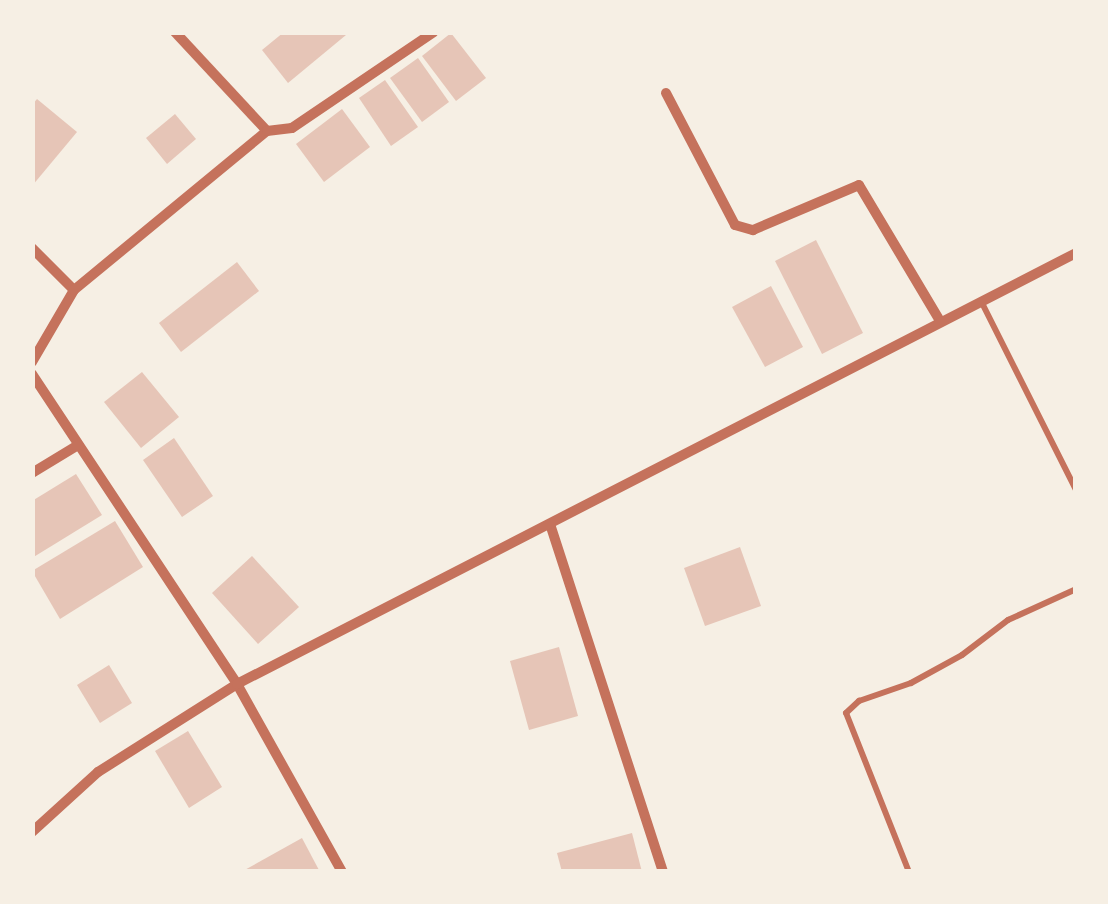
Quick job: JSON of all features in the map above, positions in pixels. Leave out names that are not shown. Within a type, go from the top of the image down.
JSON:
[{"type":"street","points":[[174,32],[267,131]]},
{"type":"street","points":[[32,362],[74,290],[267,131],[292,128],[434,32]]},
{"type":"street","points":[[666,93],[735,225],[753,230],[859,185],[940,321]]},
{"type":"street","points":[[32,248],[74,290]]},
{"type":"street","points":[[32,832],[98,772],[237,684],[1076,252]]},
{"type":"street","points":[[32,374],[237,684],[342,872]]},
{"type":"street","points":[[32,473],[78,444]]},
{"type":"street","points":[[550,524],[663,872]]},
{"type":"lane","points":[[981,300],[1076,490]]},
{"type":"lane","points":[[909,872],[846,714],[858,701],[911,684],[962,654],[1008,620],[1076,589]]},
{"type":"building","points":[[284,32],[346,35],[288,83],[262,50]]},
{"type":"building","points":[[451,33],[486,78],[456,101],[422,56]]},
{"type":"building","points":[[418,58],[449,102],[422,122],[390,78]]},
{"type":"building","points":[[385,80],[418,127],[391,146],[359,98]]},
{"type":"building","points":[[37,99],[77,132],[32,186],[32,105]]},
{"type":"building","points":[[342,109],[370,147],[324,182],[296,144]]},
{"type":"building","points":[[175,114],[196,139],[167,164],[146,138]]},
{"type":"building","points":[[816,240],[863,333],[822,354],[775,261]]},
{"type":"building","points":[[237,262],[259,291],[181,352],[159,323]]},
{"type":"building","points":[[771,286],[803,347],[765,367],[732,307]]},
{"type":"building","points":[[142,372],[179,417],[141,448],[104,402]]},
{"type":"building","points":[[174,438],[213,496],[182,517],[143,460]]},
{"type":"building","points":[[76,474],[102,515],[32,558],[32,501]]},
{"type":"building","points":[[115,521],[143,567],[60,619],[32,571]]},
{"type":"building","points":[[740,547],[761,606],[705,626],[684,568]]},
{"type":"building","points":[[252,556],[299,607],[258,644],[212,593]]},
{"type":"building","points":[[559,647],[578,716],[529,730],[510,661]]},
{"type":"building","points":[[109,665],[132,703],[100,723],[77,685]]},
{"type":"building","points":[[188,731],[222,787],[189,808],[155,751]]},
{"type":"building","points":[[632,833],[642,872],[562,872],[557,853]]},
{"type":"building","points":[[302,838],[320,872],[241,872]]}]
